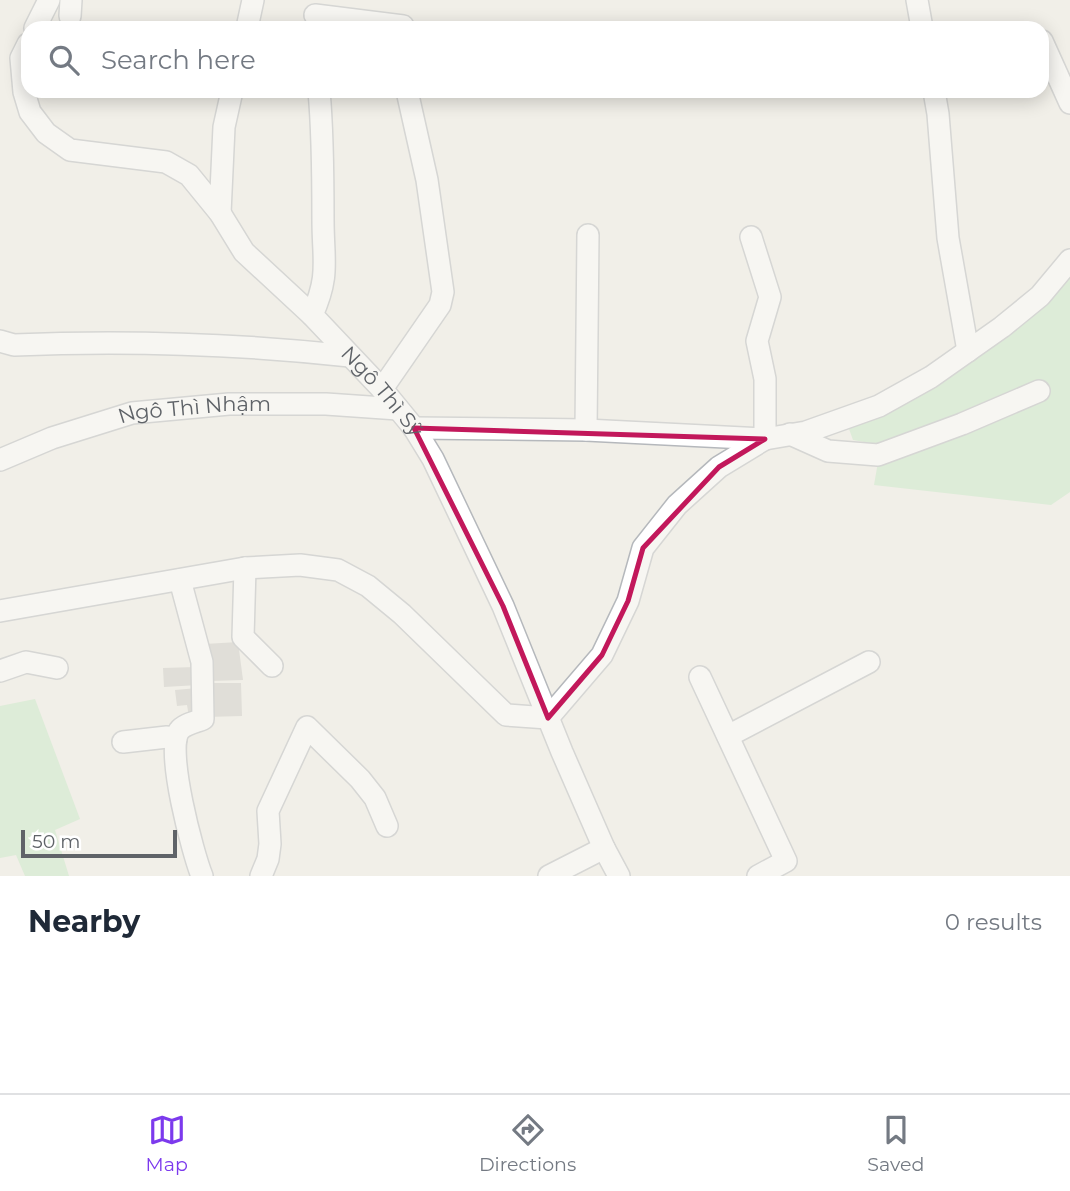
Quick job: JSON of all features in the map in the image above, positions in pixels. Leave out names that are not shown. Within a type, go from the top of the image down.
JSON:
[{"type":"street","points":[[39,21],[48,0]]},
{"type":"street","points":[[248,21],[253,0]]},
{"type":"street","points":[[917,0],[921,21]]},
{"type":"street","points":[[316,14],[363,21]]},
{"type":"street","points":[[1049,56],[1070,103]]},
{"type":"street","name":"Ngô Thì Sỹ","points":[[26,98],[30,112],[46,133],[70,150],[166,162],[189,176],[220,213],[244,252],[312,315],[382,389],[414,428],[433,458],[503,606],[548,718],[604,848],[619,876]]},
{"type":"street","points":[[220,213],[224,127],[230,98]]},
{"type":"street","points":[[312,315],[323,291],[326,264],[323,226],[324,148],[320,98]]},
{"type":"street","points":[[382,389],[440,305],[443,292],[427,180],[409,98]]},
{"type":"street","points":[[935,98],[948,238],[968,351]]},
{"type":"street","points":[[586,430],[588,235]]},
{"type":"street","points":[[751,237],[770,296],[757,341],[765,379],[765,439]]},
{"type":"street","points":[[414,428],[586,430],[765,439],[833,424],[880,406],[931,377],[1040,296],[1070,260]]},
{"type":"street","points":[[0,341],[14,345],[172,342],[279,348],[351,356]]},
{"type":"street","points":[[790,434],[828,451],[878,455],[962,424],[1039,391]]},
{"type":"street","name":"Ngô Thì Nhậm","points":[[0,460],[52,438],[132,412],[229,404],[326,404],[398,409]]},
{"type":"street","points":[[0,611],[245,568],[300,565],[338,570],[368,586],[402,614],[506,715],[548,718],[602,655],[628,601],[643,548],[677,505],[719,467],[765,439]]},
{"type":"street","points":[[245,568],[243,637],[272,666]]},
{"type":"street","points":[[180,580],[202,662],[203,719],[179,731],[176,739],[176,761],[187,830],[202,876]]},
{"type":"street","points":[[0,671],[26,662],[57,668]]},
{"type":"street","points":[[727,736],[869,662]]},
{"type":"street","points":[[700,677],[786,861],[758,876]]},
{"type":"street","points":[[261,876],[268,859],[270,844],[268,811],[307,727],[360,779],[375,798],[387,826]]},
{"type":"street","points":[[122,742],[167,737],[176,739]]},
{"type":"street","points":[[549,876],[604,848]]},
{"type":"highlighted area","points":[[414,428],[765,439],[719,467],[643,548],[628,601],[602,655],[548,718],[503,606]]},
{"type":"green space","points":[[1070,276],[1070,492],[1051,505],[874,485],[881,445],[853,440],[848,426]]},
{"type":"green space","points":[[35,699],[80,819],[55,830],[69,876],[25,876],[16,855],[0,858],[0,706]]},
{"type":"building","points":[[238,642],[243,680],[210,681],[205,644]]},
{"type":"building","points":[[196,667],[198,685],[164,687],[163,668]]},
{"type":"building","points":[[205,683],[241,683],[242,716],[206,717]]},
{"type":"building","points":[[198,688],[201,715],[189,717],[187,705],[177,706],[175,690]]}]
